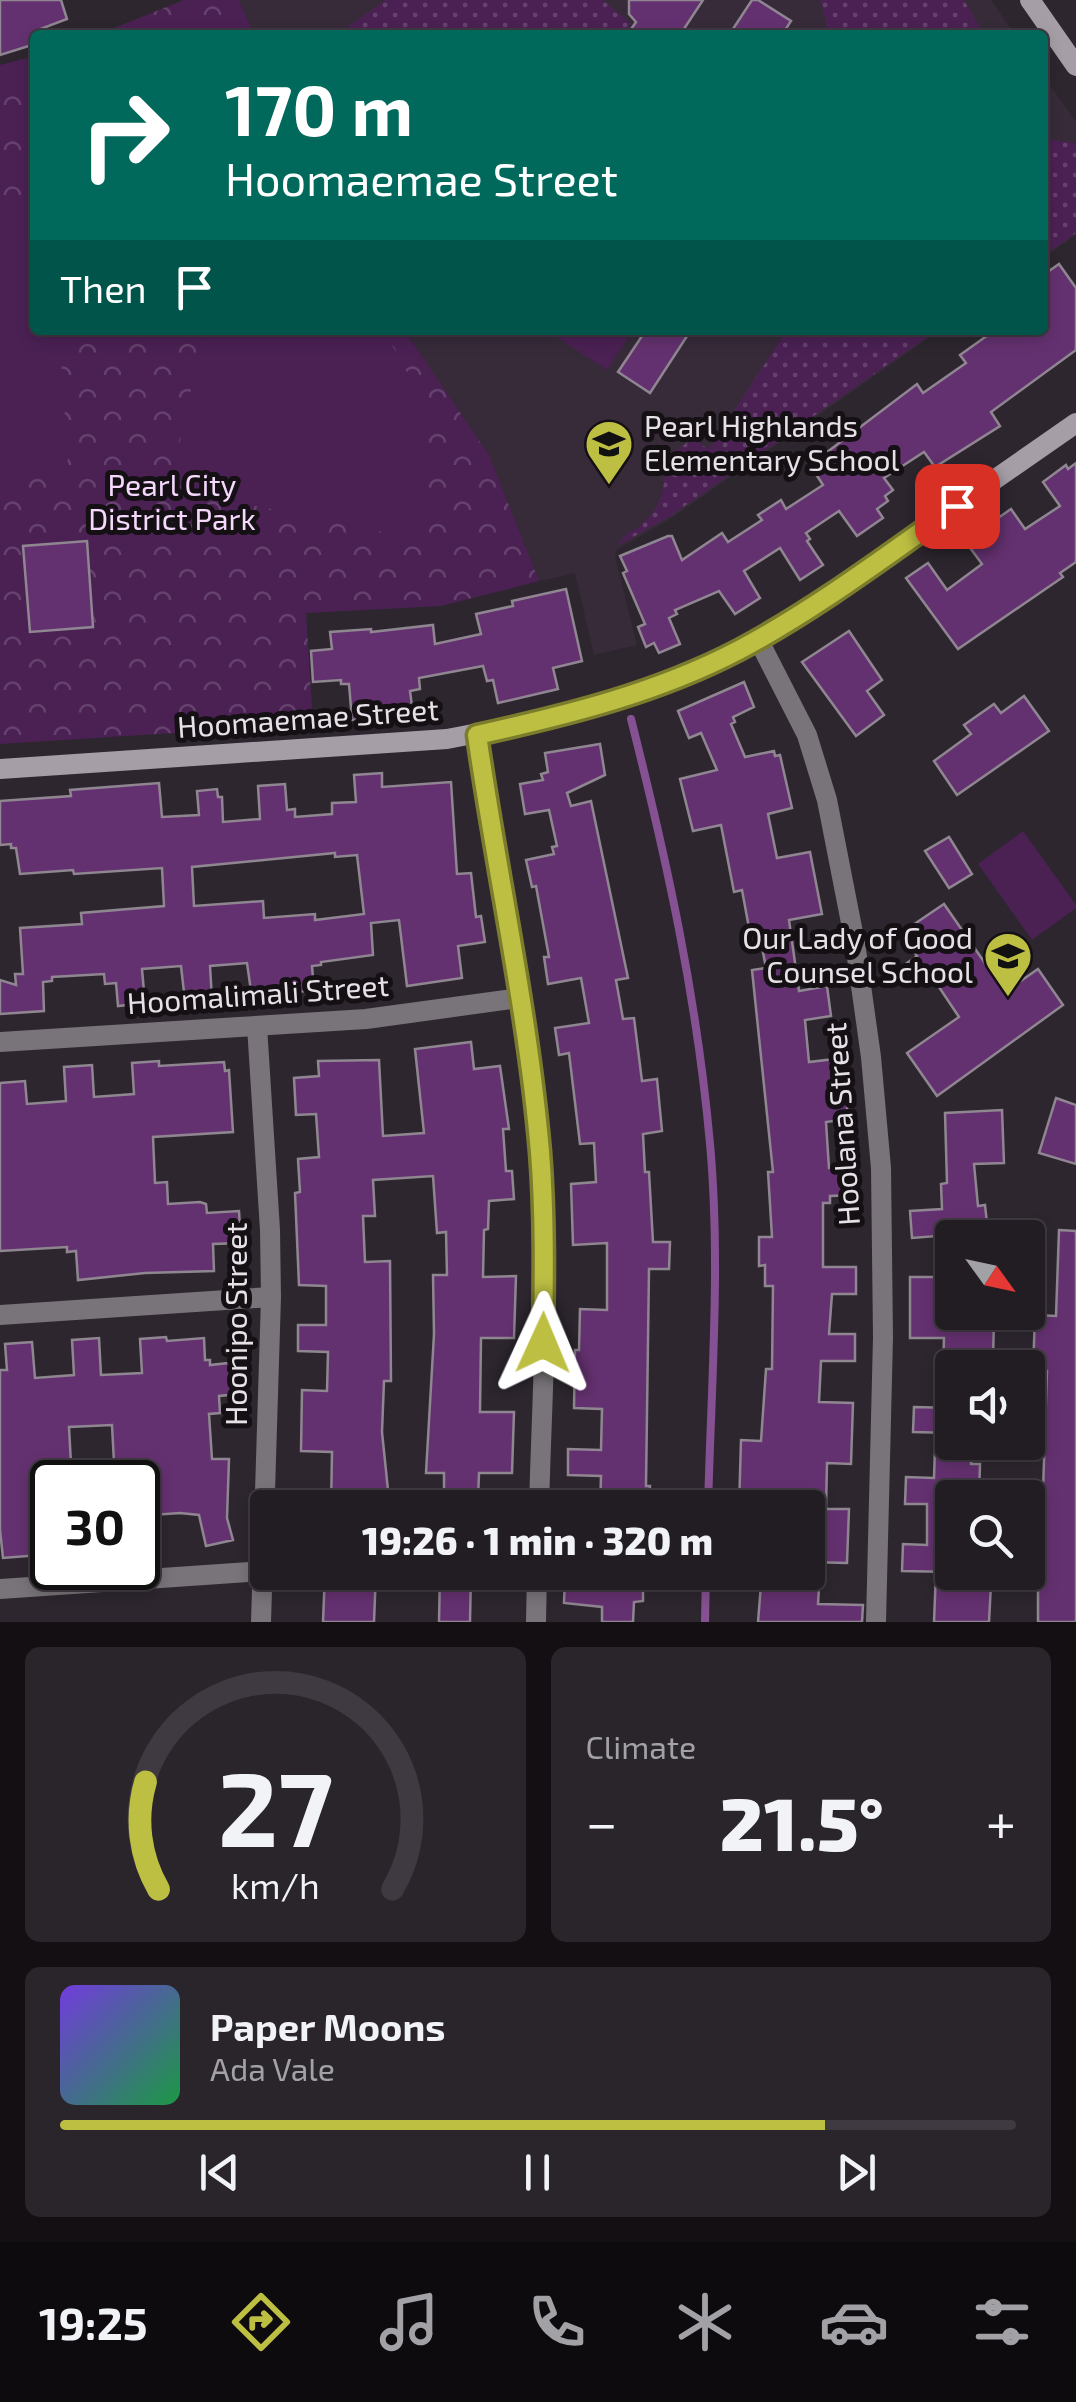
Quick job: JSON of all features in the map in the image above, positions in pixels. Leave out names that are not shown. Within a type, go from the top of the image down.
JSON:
[{"type":"street","points":[[1030,0],[1076,66]]},
{"type":"street","name":"Hoomaemae Street","points":[[0,769],[477,735],[580,712],[736,652],[817,603],[1076,423]]},
{"type":"street","name":"Hoolana Street","points":[[758,639],[807,734],[827,800],[855,943],[871,1058],[881,1168],[883,1318],[876,1622]]},
{"type":"street","points":[[477,735],[520,998],[540,1153],[545,1248],[539,1490]]},
{"type":"street","name":"Hoomalimali Street","points":[[0,1042],[366,1019],[520,998]]},
{"type":"street","name":"Hoonipo Street","points":[[257,1026],[270,1230],[265,1490]]},
{"type":"street","points":[[0,1314],[270,1297]]},
{"type":"street","points":[[0,1589],[250,1573]]},
{"type":"street","name":"Hoonipo Street","points":[[262,1622],[263,1590]]},
{"type":"street","points":[[536,1622],[537,1590]]},
{"type":"shaded area","points":[[239,0],[991,0],[1012,30],[252,30]]},
{"type":"shaded area","points":[[1048,82],[1076,122],[1076,235],[1048,255]]},
{"type":"shaded area","name":"Pearl Highlands Elementary School","points":[[407,335],[933,335],[673,517],[616,550],[637,645],[594,655],[575,573],[539,581],[489,455]]},
{"type":"green space","points":[[184,0],[239,0],[252,30],[109,30]]},
{"type":"green space","points":[[386,0],[603,0],[631,24],[627,30],[352,30],[349,26]]},
{"type":"green space","points":[[820,0],[964,0],[981,30],[829,30]]},
{"type":"green space","name":"Pearl City District Park","points":[[30,57],[30,335],[407,335],[489,455],[539,581],[441,606],[306,613],[313,724],[0,744],[0,65]]},
{"type":"green space","points":[[1048,140],[1076,143],[1076,233],[1048,253]]},
{"type":"green space","points":[[30,198],[30,335],[59,335],[68,460],[59,471],[0,475],[0,203]]},
{"type":"green space","points":[[203,335],[384,335],[397,353],[418,404],[425,484],[416,539],[194,493],[179,485],[174,469]]},
{"type":"green space","points":[[554,335],[630,335],[607,370]]},
{"type":"green space","points":[[784,335],[930,335],[672,515],[619,545],[657,506],[663,489],[663,460],[692,439],[709,449]]},
{"type":"green space","points":[[1023,831],[1076,905],[1032,940],[978,864]]},
{"type":"building","points":[[0,0],[61,0],[67,19],[30,30],[30,46],[0,55]]},
{"type":"building","points":[[629,0],[703,0],[683,30],[630,30],[636,22],[629,14]]},
{"type":"building","points":[[752,0],[791,21],[785,30],[732,30]]},
{"type":"building","points":[[1059,264],[1076,288],[1076,350],[991,412],[1000,426],[935,467],[924,452],[884,478],[893,490],[885,496],[888,501],[877,509],[883,518],[857,536],[839,511],[806,533],[823,565],[800,580],[780,548],[744,571],[760,598],[735,614],[719,591],[675,610],[677,614],[669,618],[680,644],[659,653],[654,643],[646,647],[638,627],[645,624],[623,573],[627,571],[620,556],[672,536],[682,560],[722,533],[728,542],[762,520],[758,515],[781,500],[786,509],[823,485],[810,465],[917,384],[923,393],[966,363],[960,355],[988,335],[1048,335],[1048,272]]},
{"type":"building","points":[[643,335],[688,335],[650,393],[618,372]]},
{"type":"building","points":[[1076,463],[1076,562],[1060,573],[1063,577],[958,649],[906,578],[928,563],[947,590],[982,564],[965,541],[1011,509],[1025,529],[1060,506],[1043,482],[1066,465],[1068,469]]},
{"type":"building","points":[[87,541],[93,627],[30,632],[23,546]]},
{"type":"building","points":[[566,589],[582,661],[553,668],[558,689],[498,703],[493,680],[487,681],[483,666],[419,678],[420,689],[410,691],[413,714],[352,720],[349,684],[341,684],[341,680],[313,682],[311,651],[332,649],[330,632],[433,625],[435,644],[481,634],[476,614]]},
{"type":"building","points":[[849,631],[882,680],[867,691],[884,715],[856,736],[802,662]]},
{"type":"building","points":[[744,682],[754,707],[733,717],[735,722],[731,724],[745,757],[774,751],[775,756],[780,755],[792,808],[768,814],[777,858],[810,852],[822,914],[789,920],[799,991],[827,986],[831,1016],[805,1020],[809,1062],[843,1058],[848,1119],[826,1122],[829,1168],[851,1166],[853,1195],[830,1196],[830,1203],[823,1203],[823,1267],[856,1267],[856,1294],[832,1294],[829,1334],[855,1334],[855,1361],[821,1361],[819,1402],[853,1403],[851,1464],[827,1463],[826,1509],[849,1509],[847,1563],[825,1562],[825,1490],[740,1490],[741,1440],[761,1441],[766,1369],[772,1369],[773,1286],[765,1286],[765,1265],[759,1266],[759,1237],[772,1237],[768,1172],[773,1172],[752,970],[766,968],[758,926],[749,928],[742,890],[734,892],[721,825],[693,831],[680,779],[717,770],[701,733],[689,738],[678,711]]},
{"type":"building","points":[[1024,696],[1049,731],[957,795],[934,761],[971,734],[964,725],[994,704],[1001,713]]},
{"type":"building","points":[[600,744],[605,775],[567,793],[571,806],[591,801],[628,978],[616,980],[623,1019],[634,1018],[642,1081],[657,1079],[662,1131],[643,1134],[645,1172],[649,1172],[653,1242],[670,1242],[669,1269],[649,1269],[646,1486],[650,1490],[601,1490],[601,1476],[568,1475],[568,1449],[601,1450],[602,1409],[574,1408],[575,1350],[579,1350],[580,1309],[607,1310],[607,1243],[573,1245],[571,1184],[596,1182],[594,1143],[580,1144],[569,1053],[559,1055],[555,1028],[589,1023],[581,978],[548,984],[544,957],[549,957],[536,886],[532,887],[526,860],[554,854],[552,847],[557,846],[549,810],[525,814],[520,784],[543,780],[541,774],[548,772],[545,753]]},
{"type":"building","points":[[382,773],[382,787],[451,782],[457,874],[471,873],[476,917],[481,916],[485,942],[458,946],[462,978],[407,986],[399,920],[371,923],[373,955],[312,966],[314,990],[252,998],[247,963],[210,966],[212,999],[185,1001],[181,966],[142,969],[145,1003],[118,1006],[116,983],[105,984],[104,974],[52,977],[52,981],[43,982],[44,1011],[0,1014],[0,980],[16,985],[15,974],[23,974],[20,928],[82,924],[81,913],[164,906],[162,868],[20,874],[16,848],[11,848],[11,844],[0,845],[0,801],[71,796],[70,790],[159,783],[162,817],[199,815],[197,791],[217,789],[218,797],[222,797],[223,822],[260,819],[258,786],[285,784],[287,810],[295,809],[295,817],[332,814],[332,803],[356,802],[354,775]],"holes":[[[335,853],[335,857],[357,855],[364,914],[315,920],[315,914],[264,918],[263,901],[194,906],[192,867]]]},
{"type":"building","points":[[949,837],[972,874],[949,888],[925,851]]},
{"type":"building","name":"Our Lady of Good Counsel School","points":[[944,904],[1005,992],[1038,969],[1063,1005],[937,1096],[907,1053],[959,1017],[933,978],[923,985],[907,963],[917,956],[901,933]]},
{"type":"building","points":[[471,1042],[474,1069],[500,1066],[509,1129],[503,1129],[506,1171],[512,1171],[514,1199],[489,1201],[483,1277],[516,1276],[514,1338],[481,1338],[480,1412],[514,1412],[512,1473],[479,1473],[478,1490],[444,1490],[444,1473],[426,1473],[434,1334],[433,1275],[447,1275],[446,1232],[437,1233],[433,1176],[373,1180],[375,1216],[363,1216],[365,1262],[390,1261],[391,1381],[384,1381],[382,1432],[388,1490],[331,1490],[332,1452],[301,1451],[302,1390],[327,1391],[328,1352],[298,1351],[298,1325],[326,1325],[326,1286],[299,1285],[295,1193],[300,1192],[298,1159],[319,1157],[316,1114],[296,1115],[294,1078],[319,1076],[318,1061],[379,1060],[383,1136],[424,1133],[415,1049]]},
{"type":"building","points":[[159,1061],[159,1066],[224,1062],[225,1071],[229,1070],[233,1132],[153,1137],[155,1183],[167,1182],[168,1204],[200,1202],[206,1204],[207,1213],[239,1211],[241,1243],[213,1244],[214,1271],[78,1280],[76,1251],[67,1252],[67,1247],[0,1251],[0,1083],[25,1081],[27,1104],[66,1101],[64,1067],[92,1065],[94,1097],[134,1094],[132,1063]]},
{"type":"building","points":[[1056,1098],[1076,1105],[1076,1164],[1039,1153]]},
{"type":"building","points":[[1002,1110],[1004,1163],[974,1164],[978,1206],[985,1205],[987,1220],[935,1220],[935,1236],[912,1238],[910,1211],[942,1209],[941,1184],[947,1183],[945,1113]]},
{"type":"building","points":[[1059,1230],[1076,1231],[1076,1622],[1038,1622],[1038,1590],[1045,1590],[1047,1371],[1045,1350],[1034,1350],[1034,1330],[1045,1330],[1045,1315],[1056,1316]]},
{"type":"building","points":[[910,1277],[935,1277],[935,1330],[994,1330],[993,1350],[944,1350],[944,1338],[910,1338]]},
{"type":"building","points":[[99,1338],[101,1375],[142,1373],[140,1339],[204,1338],[205,1360],[210,1360],[210,1365],[238,1362],[240,1394],[219,1396],[220,1413],[209,1414],[212,1459],[229,1459],[227,1518],[233,1540],[206,1546],[199,1515],[160,1514],[160,1460],[114,1460],[112,1425],[69,1427],[71,1460],[30,1460],[30,1556],[3,1558],[0,1370],[7,1370],[5,1344],[32,1342],[35,1378],[74,1375],[72,1340]]},
{"type":"building","points":[[914,1407],[935,1408],[935,1433],[913,1432]]},
{"type":"building","points":[[935,1447],[935,1460],[971,1460],[971,1464],[980,1464],[980,1480],[935,1480],[935,1572],[902,1571],[903,1544],[927,1545],[927,1504],[905,1504],[906,1477],[934,1478]]},
{"type":"building","points":[[324,1590],[375,1590],[374,1622],[323,1622]]},
{"type":"building","points":[[440,1590],[471,1590],[470,1622],[439,1622]]},
{"type":"building","points":[[564,1590],[643,1590],[643,1601],[634,1602],[633,1622],[602,1622],[602,1607],[564,1603]]},
{"type":"building","points":[[761,1590],[819,1590],[818,1604],[863,1605],[862,1622],[758,1622]]},
{"type":"building","points":[[935,1590],[991,1590],[989,1622],[934,1622]]},
{"type":"waterway","points":[[631,719],[679,930],[710,1144],[715,1280],[709,1490]]},
{"type":"waterway","points":[[705,1622],[706,1590]]},
{"type":"place","name":"Pearl Highlands Elementary School","points":[[609,486]]},
{"type":"place","name":"Our Lady of Good Counsel School","points":[[1008,998]]},
{"type":"route","points":[[543,1343],[545,1248],[532,1076],[477,735],[580,712],[736,652],[817,603],[957,506]]}]
